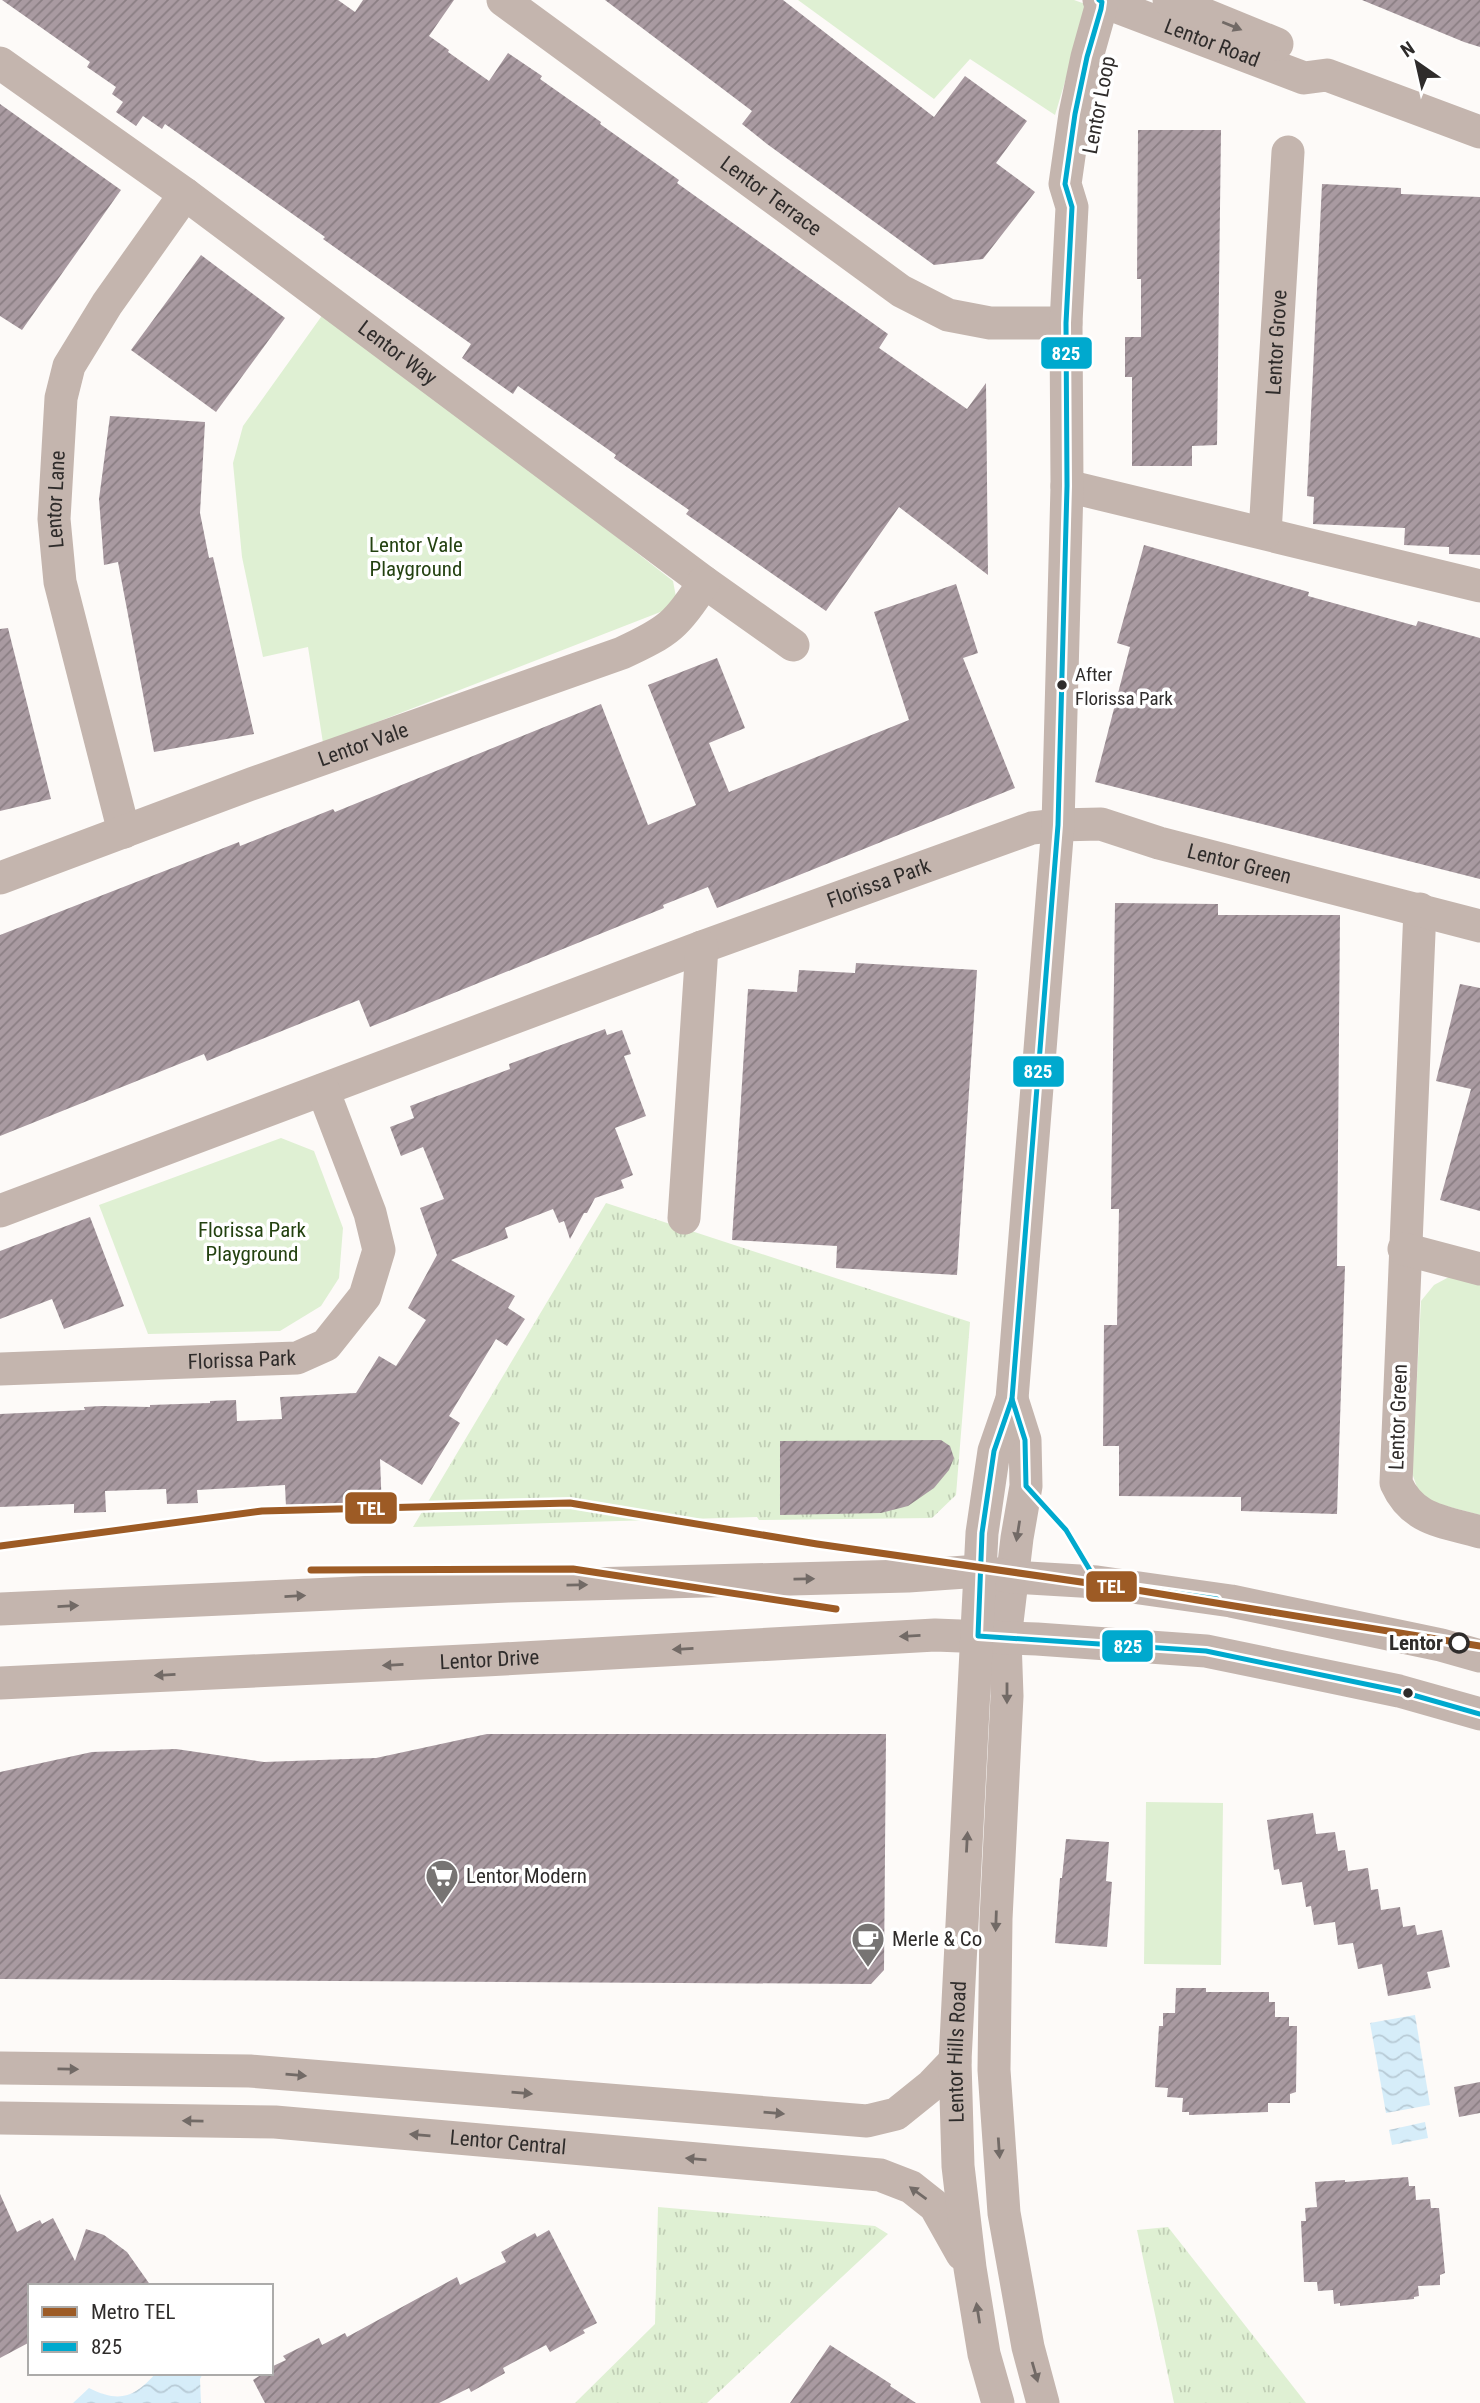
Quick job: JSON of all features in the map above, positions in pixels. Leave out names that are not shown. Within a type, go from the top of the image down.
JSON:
[{"type":"street","name":"Lentor Terrace","points":[[503,0],[901,290],[948,315],[990,323],[1066,324]]},
{"type":"street","name":"Lentor Road","points":[[1169,0],[1312,59],[1327,75],[1480,132]]},
{"type":"street","name":"Lentor Loop","points":[[980,1571],[982,1533],[994,1451],[1012,1399],[1058,825],[1067,486],[1066,324],[1072,207],[1085,186],[1094,119],[1106,64],[1110,2]]},
{"type":"street","name":"Lentor Road","points":[[1110,2],[1304,78],[1327,75]]},
{"type":"street","name":"Lentor Way","points":[[0,63],[185,194],[704,582],[793,645]]},
{"type":"street","name":"Lentor Grove","points":[[1265,533],[1288,152]]},
{"type":"street","name":"Lentor Lane","points":[[124,832],[60,582],[54,519],[61,398],[69,366],[75,355],[107,304],[185,194]]},
{"type":"street","points":[[1067,486],[1480,586]]},
{"type":"street","name":"Lentor Vale","points":[[0,878],[622,653],[670,628],[687,610],[704,582]]},
{"type":"street","name":"Lentor Green","points":[[1058,825],[1101,824],[1159,843],[1480,926]]},
{"type":"street","name":"Florissa Park","points":[[0,1211],[702,947],[1021,831],[1058,825]]},
{"type":"street","name":"Lentor Green","points":[[1420,909],[1395,1483],[1406,1502],[1422,1516],[1480,1532]]},
{"type":"street","points":[[684,1218],[702,947]]},
{"type":"street","name":"Florissa Park","points":[[0,1369],[297,1358],[326,1345],[365,1296],[379,1251],[370,1213],[323,1090]]},
{"type":"street","points":[[1404,1249],[1480,1269]]},
{"type":"street","name":"Lentor Loop","points":[[1012,1399],[1025,1440],[1026,1486],[1012,1577]]},
{"type":"street","points":[[0,1609],[508,1586],[908,1577],[980,1571],[1012,1577],[1136,1587],[1291,1613],[1441,1645],[1480,1657]]},
{"type":"street","name":"Lentor Hills Road","points":[[980,1571],[992,1638],[1007,1696],[996,1919],[994,2070],[1004,2213],[1028,2347],[1043,2403]]},
{"type":"street","name":"Lentor Hills Road","points":[[998,2403],[985,2354],[970,2268],[958,2166],[955,2061],[992,1638],[1012,1577]]},
{"type":"street","name":"Lentor Drive","points":[[0,1683],[934,1635],[1206,1650],[1399,1691],[1480,1714]]},
{"type":"street","points":[[0,2068],[250,2071],[867,2121],[896,2114],[932,2085],[955,2061]]},
{"type":"street","name":"Lentor Central","points":[[0,2118],[275,2122],[880,2175],[911,2187],[935,2206],[970,2268]]},
{"type":"green space","points":[[798,0],[1074,0],[1088,5],[1055,115],[970,59],[934,99]]},
{"type":"green space","name":"Lentor Vale Playground","points":[[326,310],[673,581],[676,597],[663,611],[323,743],[308,647],[263,657],[242,557],[233,463],[243,426]]},
{"type":"green space","name":"Florissa Park Playground","points":[[281,1138],[314,1151],[343,1228],[339,1278],[321,1306],[280,1331],[148,1334],[99,1205]]},
{"type":"green space","points":[[606,1203],[970,1322],[956,1495],[932,1518],[759,1520],[757,1517],[413,1527]]},
{"type":"green space","points":[[1449,1277],[1480,1285],[1480,1515],[1431,1502],[1418,1490],[1412,1473],[1421,1301],[1434,1285]]},
{"type":"green space","points":[[1146,1802],[1223,1803],[1221,1965],[1144,1964]]},
{"type":"green space","points":[[658,2207],[875,2226],[888,2234],[707,2403],[575,2403],[655,2324]]},
{"type":"green space","points":[[1168,2227],[1306,2403],[1174,2403],[1137,2230]]},
{"type":"water","points":[[1415,2015],[1430,2105],[1386,2113],[1370,2023]]},
{"type":"water","points":[[1425,2122],[1428,2138],[1392,2145],[1389,2130]]},
{"type":"water","points":[[154,2375],[202,2375],[201,2403],[73,2403],[89,2388],[109,2395],[125,2396]]},
{"type":"building","points":[[2,0],[338,0],[355,12],[363,0],[454,0],[429,36],[449,50],[448,52],[489,81],[508,53],[542,76],[540,79],[679,180],[677,183],[888,334],[879,348],[967,409],[986,383],[988,575],[899,507],[826,611],[686,514],[689,510],[518,386],[513,394],[462,358],[471,344],[165,124],[162,129],[143,116],[136,126],[116,112],[123,102],[112,94],[116,87],[87,67],[90,62]]},
{"type":"building","points":[[605,0],[783,0],[934,117],[965,76],[1027,121],[996,163],[1035,192],[983,259],[934,265],[742,124],[752,111]]},
{"type":"building","points":[[1362,0],[1480,0],[1480,47],[1464,42]]},
{"type":"building","points":[[0,104],[121,190],[22,330],[0,316]]},
{"type":"building","points":[[1138,130],[1221,130],[1217,445],[1192,446],[1192,466],[1132,466],[1132,377],[1125,377],[1125,337],[1141,337],[1141,279],[1137,279]]},
{"type":"building","points":[[1322,184],[1401,188],[1401,194],[1480,197],[1480,555],[1449,554],[1449,547],[1404,545],[1405,528],[1313,524],[1314,497],[1307,496]]},
{"type":"building","points":[[201,255],[285,318],[216,412],[131,350]]},
{"type":"building","points":[[110,416],[205,422],[200,513],[209,558],[213,557],[254,734],[154,752],[118,562],[104,565],[99,499]]},
{"type":"building","points":[[1144,545],[1416,626],[1418,621],[1480,638],[1480,879],[1095,782],[1130,647],[1117,643]]},
{"type":"building","points":[[956,584],[978,653],[963,658],[1015,788],[717,908],[708,887],[663,905],[664,908],[370,1027],[359,1000],[207,1061],[204,1054],[0,1136],[0,935],[239,842],[240,846],[333,809],[335,812],[601,704],[648,825],[696,805],[648,685],[717,658],[745,728],[709,743],[729,792],[909,720],[874,612]]},
{"type":"building","points":[[8,628],[51,799],[0,811],[0,629]]},
{"type":"building","points":[[1115,903],[1218,904],[1218,915],[1340,915],[1337,1266],[1345,1266],[1337,1514],[1241,1511],[1241,1497],[1119,1496],[1119,1446],[1103,1446],[1104,1325],[1117,1325],[1119,1209],[1111,1209]]},
{"type":"building","points":[[856,963],[977,970],[957,1275],[836,1268],[837,1246],[732,1240],[748,989],[797,992],[799,970],[855,973]]},
{"type":"building","points":[[1460,984],[1480,988],[1480,1211],[1440,1200],[1471,1089],[1436,1081]]},
{"type":"building","points":[[605,1029],[607,1035],[622,1030],[631,1054],[624,1056],[646,1116],[615,1128],[633,1175],[621,1180],[624,1188],[595,1198],[570,1239],[564,1221],[559,1223],[553,1209],[505,1228],[508,1238],[451,1260],[515,1296],[508,1308],[525,1319],[507,1346],[496,1339],[449,1416],[460,1423],[422,1485],[380,1459],[382,1511],[317,1515],[317,1505],[286,1507],[285,1485],[197,1490],[198,1503],[167,1504],[166,1489],[105,1491],[106,1512],[74,1513],[74,1504],[0,1507],[0,1414],[236,1400],[237,1421],[282,1419],[280,1397],[356,1393],[379,1356],[396,1366],[426,1320],[408,1308],[437,1255],[420,1208],[444,1199],[423,1147],[401,1156],[390,1127],[414,1118],[410,1106],[510,1069],[509,1064]]},
{"type":"building","points":[[90,1217],[124,1306],[64,1329],[52,1299],[0,1319],[0,1251]]},
{"type":"building","points":[[941,1440],[950,1446],[954,1458],[949,1470],[934,1488],[908,1506],[881,1513],[780,1515],[780,1441]]},
{"type":"building","name":"Lentor Modern","points":[[487,1734],[886,1734],[884,1970],[871,1984],[0,1979],[0,1772],[92,1752],[176,1749],[264,1762],[376,1758]]},
{"type":"building","points":[[1313,1813],[1316,1834],[1335,1832],[1338,1851],[1345,1850],[1348,1871],[1368,1868],[1371,1890],[1378,1889],[1381,1910],[1400,1907],[1403,1927],[1415,1925],[1417,1935],[1442,1930],[1450,1967],[1427,1972],[1431,1988],[1388,1996],[1382,1964],[1358,1969],[1353,1943],[1338,1945],[1335,1922],[1314,1925],[1311,1906],[1306,1907],[1302,1882],[1282,1885],[1279,1869],[1274,1870],[1267,1820]]},
{"type":"building","points":[[1066,1839],[1109,1842],[1106,1881],[1112,1882],[1107,1947],[1055,1943]]},
{"type":"building","points":[[1176,1988],[1206,1988],[1206,1992],[1269,1992],[1269,2002],[1275,2002],[1275,2017],[1289,2017],[1289,2026],[1297,2026],[1296,2092],[1290,2094],[1290,2103],[1268,2103],[1268,2112],[1189,2115],[1189,2112],[1182,2112],[1183,2098],[1167,2097],[1168,2088],[1155,2087],[1159,2026],[1163,2026],[1163,2013],[1175,2013]]},
{"type":"building","points":[[1480,2082],[1480,2113],[1459,2117],[1454,2087]]},
{"type":"building","points":[[1408,2177],[1409,2186],[1415,2186],[1416,2200],[1430,2199],[1431,2208],[1439,2208],[1445,2273],[1440,2275],[1440,2285],[1418,2286],[1419,2296],[1414,2299],[1340,2306],[1340,2303],[1334,2304],[1333,2290],[1318,2291],[1317,2282],[1304,2282],[1301,2221],[1306,2221],[1305,2208],[1317,2207],[1315,2182]]},
{"type":"building","points":[[0,2194],[17,2232],[40,2220],[42,2224],[53,2218],[75,2261],[86,2229],[104,2235],[127,2252],[150,2284],[28,2284],[28,2343],[0,2358]]},
{"type":"building","points":[[549,2230],[597,2323],[583,2330],[585,2333],[550,2352],[546,2345],[503,2368],[505,2373],[471,2392],[469,2388],[439,2403],[265,2403],[253,2380],[261,2375],[273,2375],[273,2366],[286,2360],[283,2356],[319,2338],[322,2345],[345,2333],[347,2337],[457,2277],[460,2285],[506,2262],[501,2252],[535,2233],[537,2237]]},
{"type":"building","points":[[830,2345],[891,2384],[890,2386],[916,2403],[790,2403]]},
{"type":"metro line","name":"TEL","points":[[0,1546],[262,1511],[570,1503],[817,1544],[1130,1589],[1480,1646]]},
{"type":"metro line","name":"TEL","points":[[311,1570],[573,1569],[836,1609]]},
{"type":"transit line","name":"825","points":[[1099,0],[1102,2],[1101,9],[1075,114],[1065,184],[1072,207],[1066,323],[1067,486],[1058,825],[1012,1399],[994,1451],[982,1533],[978,1636],[1206,1651],[1399,1691],[1480,1714]]},
{"type":"transit line","name":"825","points":[[1012,1399],[1025,1440],[1026,1486],[1066,1530],[1097,1582],[1217,1599]]},
{"type":"place","name":"After Florissa Park","points":[[1062,685]]},
{"type":"place","name":"Lentor","points":[[1459,1643]]},
{"type":"place","name":"Lentor Modern","points":[[442,1906]]},
{"type":"place","name":"Merle & Co","points":[[868,1969]]}]
